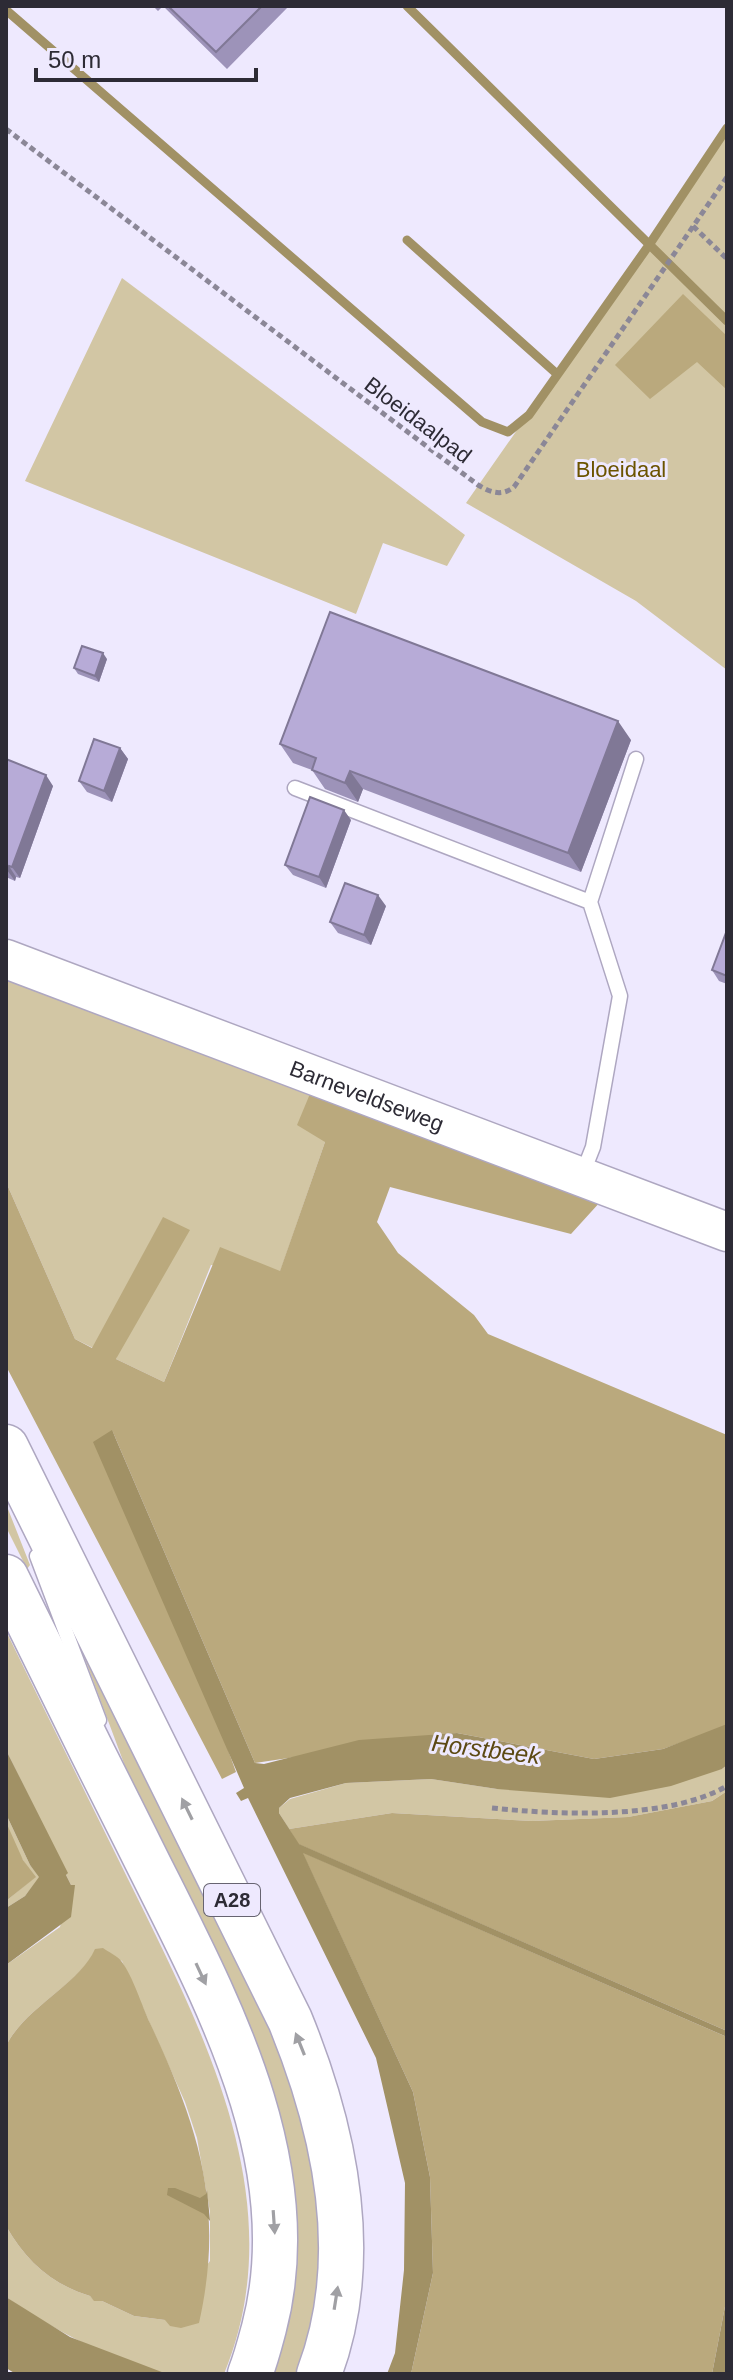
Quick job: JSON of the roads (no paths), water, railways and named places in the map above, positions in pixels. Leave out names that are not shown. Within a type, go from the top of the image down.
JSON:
[{"type":"highway","name":"A28","points":[[8,1451],[168,1769],[304,2054],[331,2148],[341,2235],[340,2274],[332,2324],[319,2374]]},
{"type":"highway","name":"A28","points":[[6,1577],[178,1924],[241,2066],[256,2118],[276,2229],[272,2296],[250,2374]]},
{"type":"street","name":"Barneveldseweg","points":[[6,959],[727,1232]]},
{"type":"lane","points":[[582,1176],[593,1147],[620,996],[590,902],[636,759]]},
{"type":"lane","points":[[295,788],[590,902]]},
{"type":"lane","points":[[8,1451],[20,1508]]},
{"type":"lane","points":[[30,1537],[105,1735]]},
{"type":"lane","points":[[116,1764],[178,1924]]},
{"type":"water","name":"Horstbeek","points":[[112,1430],[255,1763],[264,1764],[359,1740],[457,1733],[594,1759],[663,1749],[727,1724],[727,1765],[722,1769],[671,1786],[610,1798],[497,1789],[431,1779],[346,1783],[290,1798],[279,1808],[279,1813],[299,1844],[727,2031],[727,2037],[303,1853],[413,2092],[430,2177],[433,2273],[411,2374],[387,2374],[395,2353],[404,2270],[405,2183],[376,2058],[248,1798],[241,1801],[236,1793],[244,1788],[93,1442]]},
{"type":"water","points":[[6,1750],[68,1873],[66,1875],[71,1885],[75,1885],[71,1917],[6,1965],[6,1908],[25,1896],[39,1877],[30,1865],[6,1814]]},
{"type":"water","points":[[168,2188],[200,2198],[207,2190],[210,2221],[204,2214],[167,2195]]},
{"type":"water","points":[[727,2296],[727,2374],[712,2374]]},
{"type":"water","points":[[6,2297],[70,2337],[167,2374],[16,2374],[6,2368]]},
{"type":"waterway","points":[[407,6],[727,321]]},
{"type":"waterway","points":[[6,10],[482,422],[508,432],[529,415],[727,128]]},
{"type":"waterway","points":[[407,240],[557,374]]},
{"type":"park label","name":"Bloeidaal","points":[[621,469]]}]
